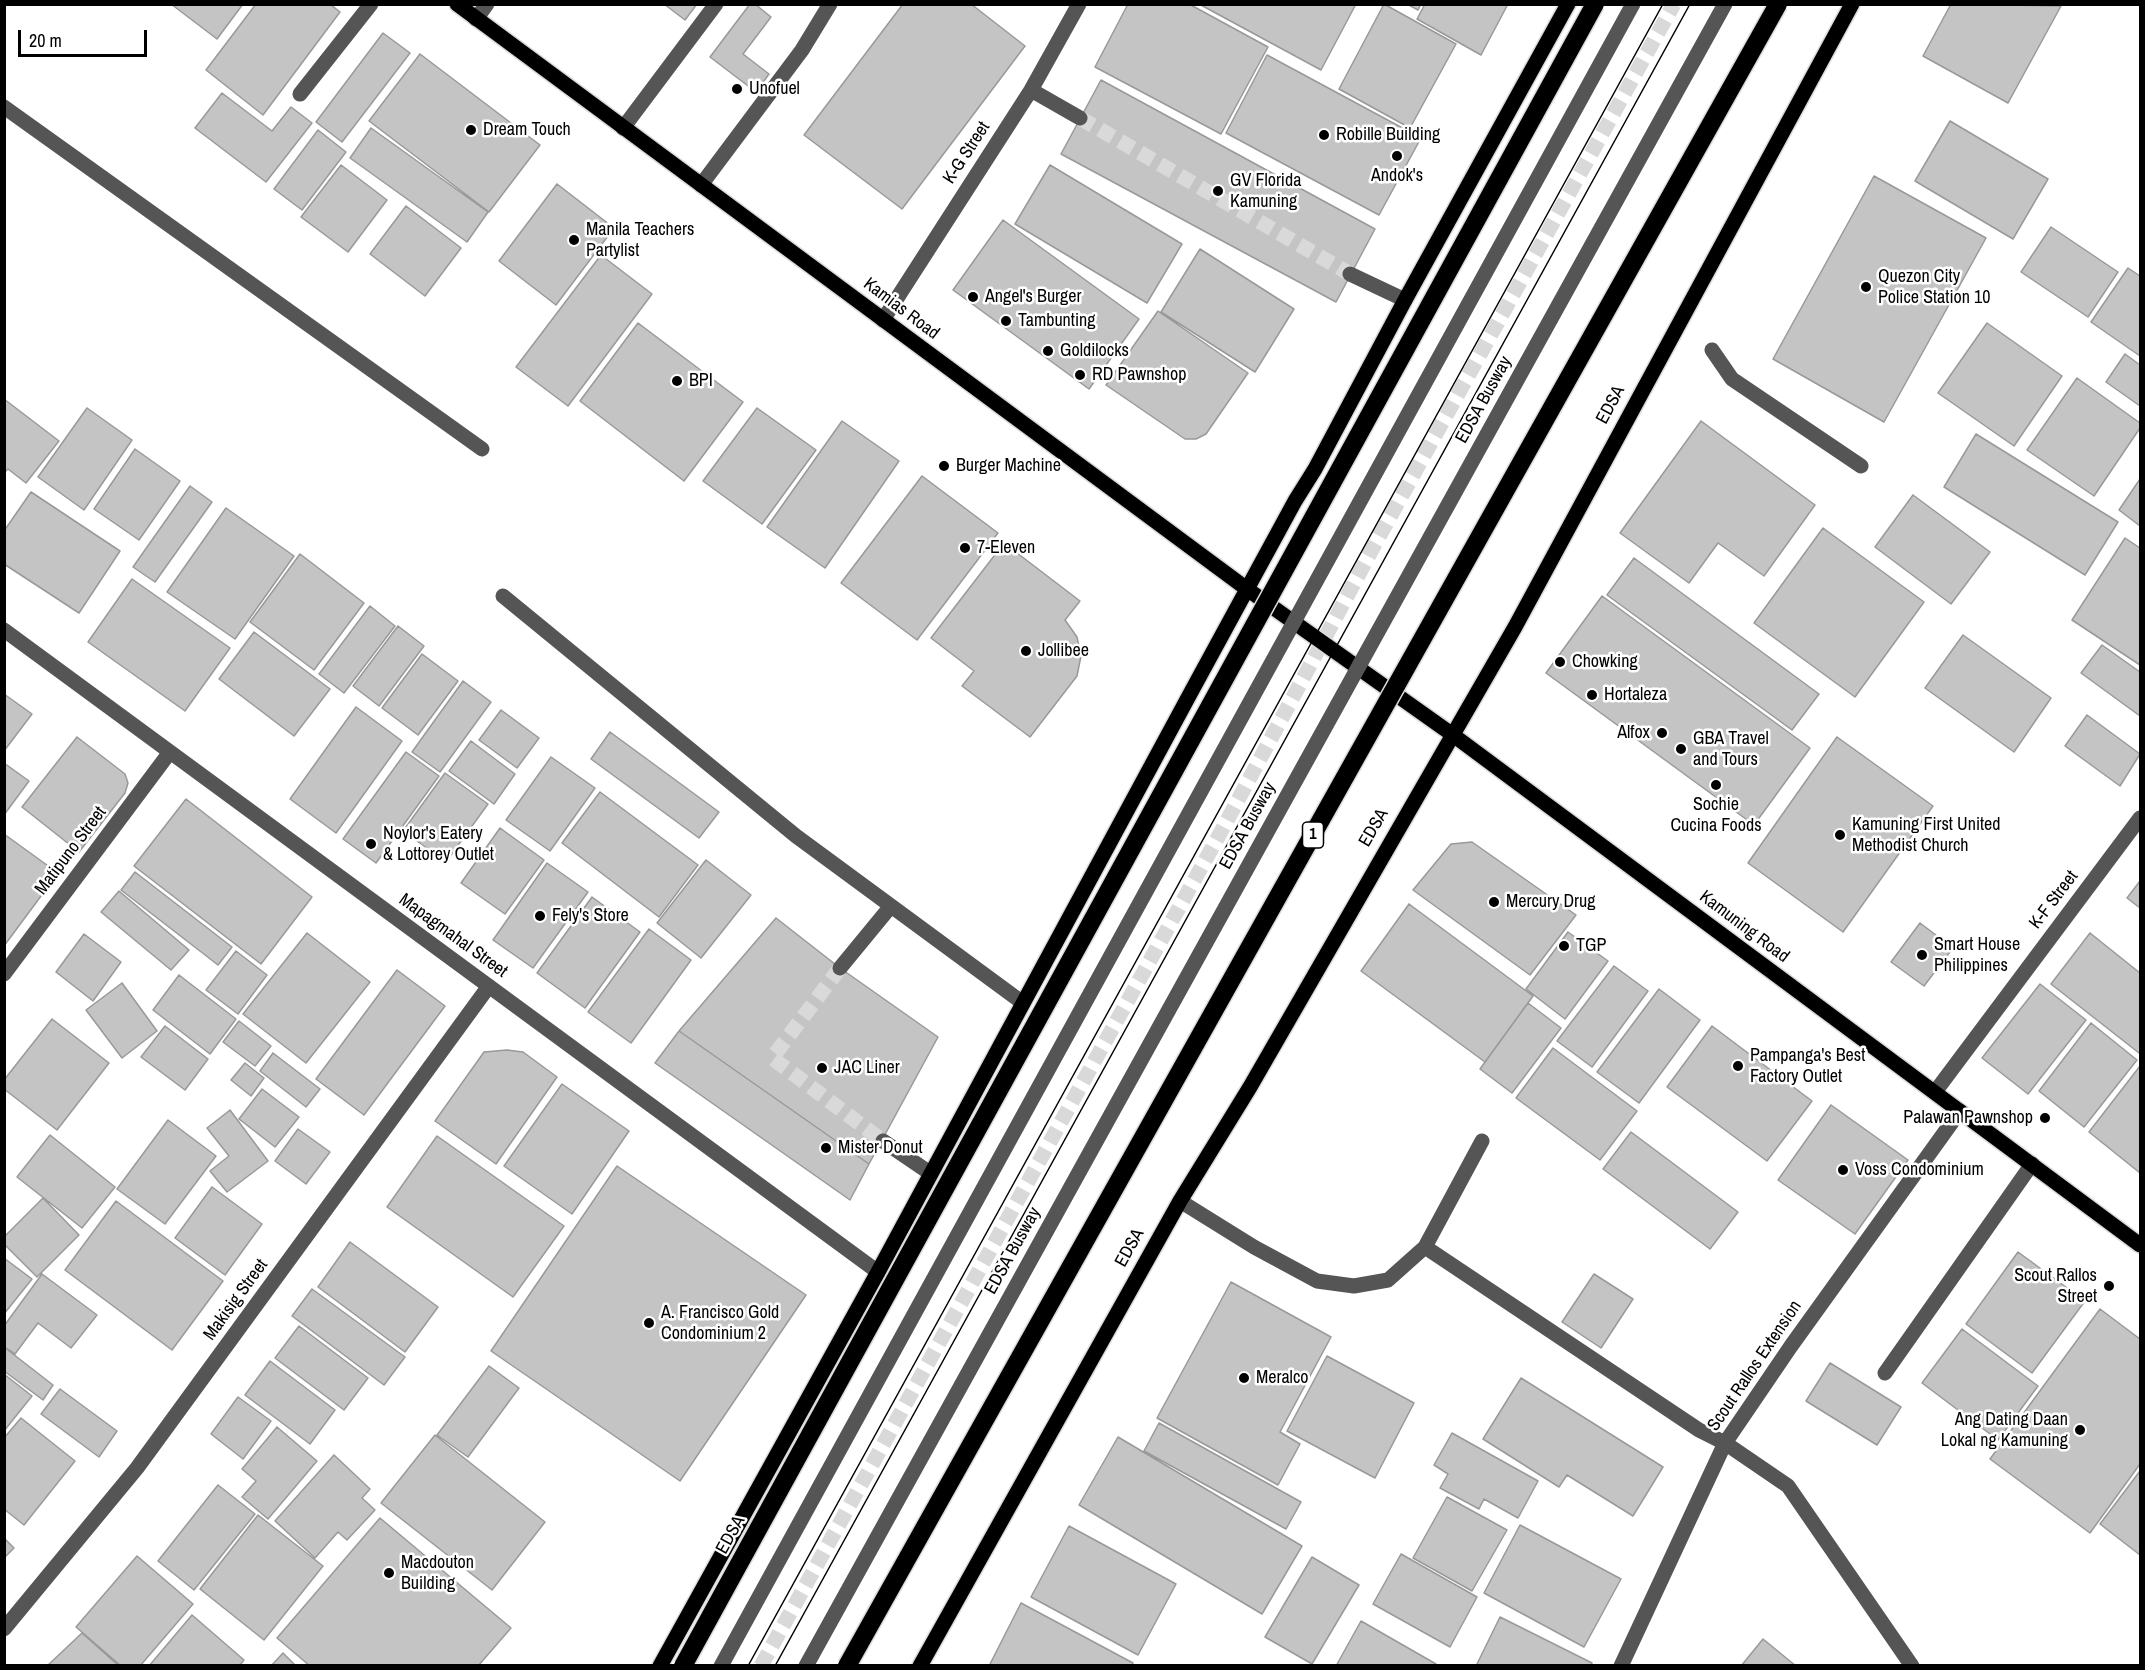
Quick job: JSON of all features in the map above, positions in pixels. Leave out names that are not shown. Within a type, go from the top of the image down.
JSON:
[{"type":"highway","name":"EDSA","points":[[683,1665],[1595,4]]},
{"type":"highway","name":"1","points":[[847,1665],[1778,4]]},
{"type":"main road","name":"Kamias Road","points":[[457,4],[1323,643]]},
{"type":"main road","name":"EDSA","points":[[660,1665],[878,1272],[1247,589],[1315,469],[1568,4]]},
{"type":"main road","name":"EDSA","points":[[920,1665],[1180,1201],[1250,1087],[1566,537],[1672,335],[1852,4]]},
{"type":"main road","name":"Kamuning Road","points":[[1323,643],[1454,735],[2140,1245]]},
{"type":"street","points":[[300,94],[371,4]]},
{"type":"street","points":[[476,19],[487,4]]},
{"type":"street","points":[[623,128],[716,4]]},
{"type":"street","points":[[701,185],[802,50],[830,4]]},
{"type":"street","name":"K-G Street","points":[[883,320],[1031,90],[1079,4]]},
{"type":"street","points":[[721,1665],[1633,4]]},
{"type":"street","name":"EDSA Busway","points":[[806,1665],[1725,4]]},
{"type":"street","points":[[1031,90],[1080,118]]},
{"type":"street","points":[[4,107],[482,449]]},
{"type":"street","points":[[1350,274],[1405,300]]},
{"type":"street","points":[[1712,350],[1732,379],[1861,466]]},
{"type":"street","points":[[503,596],[796,836],[1023,1002]]},
{"type":"street","name":"Mapagmahal Street","points":[[4,630],[878,1272]]},
{"type":"street","name":"Matipuno Street","points":[[4,974],[170,752]]},
{"type":"street","name":"K-F Street","points":[[1935,1092],[2140,818]]},
{"type":"street","points":[[840,968],[891,906]]},
{"type":"street","name":"Makisig Street","points":[[4,1629],[137,1468],[489,986]]},
{"type":"street","name":"Scout Rallos Extension","points":[[1621,1665],[1725,1443],[1791,1346],[1960,1112]]},
{"type":"street","points":[[883,1141],[930,1173]]},
{"type":"street","points":[[1180,1201],[1254,1247],[1317,1281],[1354,1286],[1388,1280],[1425,1247],[1482,1141]]},
{"type":"street","points":[[1885,1373],[2032,1164]]},
{"type":"street","points":[[1425,1247],[1699,1430],[1725,1443],[1788,1486],[1912,1665]]},
{"type":"building","points":[[171,4],[243,4],[217,39]]},
{"type":"building","points":[[256,4],[330,4],[340,12],[263,115],[206,70]]},
{"type":"building","points":[[664,4],[697,4],[685,20]]},
{"type":"building","points":[[750,4],[755,4],[771,17],[743,54],[769,74],[756,92],[710,57]]},
{"type":"building","points":[[903,4],[971,4],[1025,46],[902,209],[804,135]]},
{"type":"building","points":[[1128,4],[1189,4],[1268,47],[1221,134],[1095,67]]},
{"type":"building","points":[[1199,4],[1356,4],[1321,70]]},
{"type":"building","points":[[1384,4],[1456,44],[1410,128],[1339,89]]},
{"type":"building","points":[[1407,4],[1421,4],[1418,10]]},
{"type":"building","points":[[1425,4],[1508,4],[1481,55],[1417,19]]},
{"type":"building","points":[[1951,4],[2061,6],[2008,103],[1923,56]]},
{"type":"building","points":[[383,33],[410,53],[342,142],[316,122]]},
{"type":"building","points":[[420,54],[540,145],[489,212],[369,121]]},
{"type":"building","name":"Robille Building","points":[[1267,55],[1421,138],[1379,215],[1226,133]]},
{"type":"building","name":"GV Florida Kamuning","points":[[1101,80],[1375,229],[1336,302],[1061,154]]},
{"type":"building","points":[[222,93],[272,131],[291,107],[312,123],[266,182],[195,128]]},
{"type":"building","points":[[1950,121],[2048,179],[2013,239],[1915,181]]},
{"type":"building","points":[[371,128],[488,212],[467,242],[350,158]]},
{"type":"building","points":[[318,130],[346,152],[302,210],[274,189]]},
{"type":"building","points":[[341,165],[387,200],[348,252],[301,217]]},
{"type":"building","points":[[1050,165],[1182,244],[1147,303],[1015,224]]},
{"type":"building","points":[[1874,176],[1986,238],[1884,422],[1773,359]]},
{"type":"building","points":[[557,184],[614,228],[556,305],[499,261]]},
{"type":"building","points":[[406,206],[461,248],[425,296],[370,254]]},
{"type":"building","points":[[1003,220],[1139,319],[1089,389],[953,290]]},
{"type":"building","points":[[2051,227],[2118,272],[2088,317],[2021,272]]},
{"type":"building","points":[[1200,249],[1294,309],[1255,372],[1161,312]]},
{"type":"building","points":[[601,255],[652,294],[568,406],[516,367]]},
{"type":"building","points":[[2128,268],[2140,276],[2140,356],[2091,322]]},
{"type":"building","points":[[1158,311],[1248,373],[1206,434],[1196,439],[1185,439],[1106,385]]},
{"type":"building","points":[[638,323],[743,402],[684,481],[580,401]]},
{"type":"building","points":[[1987,323],[2062,376],[2014,446],[1938,393]]},
{"type":"building","points":[[2125,354],[2140,365],[2140,406],[2106,382]]},
{"type":"building","points":[[2077,378],[2140,423],[2140,428],[2094,496],[2027,450]]},
{"type":"building","points":[[4,399],[59,441],[26,483],[8,469],[4,473]]},
{"type":"building","points":[[87,408],[132,440],[84,510],[38,477]]},
{"type":"building","points":[[757,408],[816,450],[762,524],[703,481]]},
{"type":"building","points":[[842,421],[899,461],[825,568],[767,527]]},
{"type":"building","points":[[1701,421],[1815,505],[1764,576],[1718,543],[1689,583],[1620,533]]},
{"type":"building","points":[[1976,434],[2118,522],[2085,575],[1944,487]]},
{"type":"building","points":[[135,449],[180,481],[139,540],[94,509]]},
{"type":"building","points":[[922,476],[998,533],[917,640],[841,583]]},
{"type":"building","points":[[2140,479],[2140,526],[2119,510]]},
{"type":"building","points":[[190,486],[212,502],[155,582],[133,567]]},
{"type":"building","points":[[31,492],[120,551],[79,613],[4,564],[4,531]]},
{"type":"building","points":[[1913,495],[1990,552],[1951,604],[1875,547]]},
{"type":"building","points":[[226,508],[294,556],[235,639],[167,592]]},
{"type":"building","points":[[1823,528],[1924,602],[1855,697],[1754,623]]},
{"type":"building","points":[[2125,538],[2140,548],[2140,665],[2072,620]]},
{"type":"building","points":[[1004,543],[1080,601],[1065,620],[1077,637],[1081,656],[1077,676],[1030,737],[962,686],[974,671],[931,638]]},
{"type":"building","points":[[300,554],[364,603],[314,670],[250,622]]},
{"type":"building","points":[[1634,558],[1819,694],[1792,730],[1607,595]]},
{"type":"building","points":[[132,579],[230,648],[185,711],[88,642]]},
{"type":"building","points":[[1602,596],[1810,748],[1754,825],[1546,673]]},
{"type":"building","points":[[370,606],[395,626],[344,693],[319,674]]},
{"type":"building","points":[[398,626],[424,646],[379,706],[353,686]]},
{"type":"building","points":[[254,632],[330,689],[294,736],[219,679]]},
{"type":"building","points":[[1963,635],[2051,698],[2014,752],[1925,688]]},
{"type":"building","points":[[2102,645],[2140,672],[2140,716],[2081,673]]},
{"type":"building","points":[[422,654],[458,681],[418,735],[382,708]]},
{"type":"building","points":[[463,681],[491,702],[440,772],[412,752]]},
{"type":"building","points":[[4,694],[32,714],[4,751]]},
{"type":"building","points":[[356,707],[402,741],[336,833],[290,799]]},
{"type":"building","points":[[501,710],[539,738],[517,768],[479,740]]},
{"type":"building","points":[[2087,715],[2140,754],[2120,786],[2065,746]]},
{"type":"building","points":[[610,732],[719,812],[699,838],[591,759]]},
{"type":"building","points":[[77,737],[125,774],[128,783],[125,793],[79,852],[22,807]]},
{"type":"building","name":"Kamuning First United Methodist Church","points":[[1837,737],[1933,806],[1843,932],[1748,863]]},
{"type":"building","points":[[471,741],[515,774],[494,804],[449,771]]},
{"type":"building","points":[[406,752],[439,776],[376,863],[343,839]]},
{"type":"building","points":[[551,757],[595,788],[550,851],[506,820]]},
{"type":"building","points":[[4,763],[29,781],[4,815]]},
{"type":"building","points":[[445,773],[488,804],[446,862],[403,831]]},
{"type":"building","points":[[600,792],[698,865],[659,917],[562,843]]},
{"type":"building","points":[[186,799],[312,897],[261,964],[134,866]]},
{"type":"building","points":[[500,828],[544,860],[505,914],[461,883]]},
{"type":"building","points":[[4,834],[58,873],[4,946]]},
{"type":"building","name":"Mercury Drug","points":[[1472,842],[1576,915],[1530,975],[1413,890],[1451,844]]},
{"type":"building","points":[[706,860],[751,895],[701,958],[657,923]]},
{"type":"building","name":"Fely's Store","points":[[547,863],[588,892],[533,968],[493,940]]},
{"type":"building","points":[[135,872],[232,947],[218,965],[121,890]]},
{"type":"building","points":[[2140,881],[2140,908],[2127,898]]},
{"type":"building","points":[[119,891],[189,950],[171,970],[101,912]]},
{"type":"building","points":[[592,897],[640,932],[585,1008],[537,973]]},
{"type":"building","points":[[1409,904],[1533,996],[1485,1062],[1361,971]]},
{"type":"building","points":[[776,918],[840,968],[938,1037],[869,1164],[679,1031]]},
{"type":"building","name":"Smart House Philippines","points":[[1920,923],[1953,948],[1924,986],[1891,962]]},
{"type":"building","points":[[649,929],[691,960],[631,1043],[588,1012]]},
{"type":"building","points":[[1568,932],[1608,961],[1565,1019],[1526,989]]},
{"type":"building","points":[[307,933],[370,982],[306,1063],[243,1014]]},
{"type":"building","points":[[2090,933],[2140,973],[2139,1053],[2051,984]]},
{"type":"building","points":[[84,934],[121,962],[93,1001],[56,972]]},
{"type":"building","points":[[236,951],[267,975],[238,1014],[206,990]]},
{"type":"building","points":[[1614,966],[1648,991],[1592,1067],[1557,1041]]},
{"type":"building","points":[[397,970],[445,1006],[364,1115],[316,1079]]},
{"type":"building","points":[[179,975],[236,1019],[210,1054],[153,1010]]},
{"type":"building","points":[[122,983],[157,1031],[122,1058],[86,1010]]},
{"type":"building","points":[[2040,984],[2086,1020],[2028,1094],[1982,1058]]},
{"type":"building","points":[[1659,989],[1700,1020],[1639,1103],[1597,1072]]},
{"type":"building","points":[[1528,1003],[1561,1028],[1512,1093],[1480,1069]]},
{"type":"building","points":[[52,1019],[109,1063],[57,1130],[4,1089],[4,1080]]},
{"type":"building","points":[[239,1021],[271,1046],[255,1066],[223,1042]]},
{"type":"building","points":[[2091,1023],[2137,1060],[2084,1127],[2039,1091]]},
{"type":"building","points":[[165,1026],[208,1059],[185,1090],[141,1057]]},
{"type":"building","points":[[1712,1026],[1812,1101],[1767,1161],[1667,1087]]},
{"type":"building","points":[[679,1031],[869,1164],[850,1200],[655,1063]]},
{"type":"building","points":[[1553,1048],[1637,1111],[1600,1160],[1516,1098]]},
{"type":"building","points":[[507,1050],[523,1052],[557,1077],[496,1164],[435,1121],[484,1052]]},
{"type":"building","points":[[273,1053],[320,1089],[306,1107],[260,1071]]},
{"type":"building","points":[[245,1063],[264,1078],[251,1096],[231,1080]]},
{"type":"building","points":[[2140,1066],[2140,1173],[2089,1132]]},
{"type":"building","points":[[562,1084],[629,1131],[572,1214],[504,1166]]},
{"type":"building","points":[[262,1089],[299,1117],[275,1147],[239,1119]]},
{"type":"building","name":"Voss Condominium","points":[[1831,1105],[1908,1160],[1855,1234],[1778,1180]]},
{"type":"building","points":[[230,1110],[268,1161],[227,1192],[210,1171],[229,1156],[207,1128]]},
{"type":"building","points":[[168,1120],[216,1156],[165,1224],[117,1189]]},
{"type":"building","points":[[298,1129],[330,1152],[306,1184],[275,1161]]},
{"type":"building","points":[[1631,1132],[1738,1212],[1710,1249],[1603,1169]]},
{"type":"building","points":[[50,1135],[115,1187],[82,1228],[17,1177]]},
{"type":"building","points":[[437,1136],[564,1226],[513,1297],[387,1207]]},
{"type":"building","name":"A. Francisco Gold Condominium 2","points":[[617,1166],[806,1295],[680,1481],[491,1351]]},
{"type":"building","points":[[212,1187],[262,1224],[225,1275],[175,1238]]},
{"type":"building","points":[[43,1198],[79,1235],[37,1277],[4,1244],[4,1237]]},
{"type":"building","points":[[116,1201],[223,1281],[172,1350],[65,1270]]},
{"type":"building","points":[[350,1242],[438,1307],[405,1352],[318,1287]]},
{"type":"building","points":[[2018,1252],[2085,1301],[2032,1373],[1966,1324]]},
{"type":"building","points":[[4,1258],[32,1279],[4,1314]]},
{"type":"building","points":[[42,1274],[97,1315],[71,1348],[38,1323],[15,1354],[4,1347],[4,1326]]},
{"type":"building","points":[[1594,1274],[1633,1299],[1601,1348],[1562,1322]]},
{"type":"building","name":"Meralco","points":[[1231,1282],[1331,1337],[1280,1432],[1300,1444],[1278,1485],[1157,1418]]},
{"type":"building","points":[[312,1289],[405,1357],[384,1385],[292,1316]]},
{"type":"building","points":[[2100,1309],[2140,1339],[2140,1464],[2090,1533],[1990,1459]]},
{"type":"building","points":[[299,1326],[368,1378],[344,1410],[275,1358]]},
{"type":"building","points":[[1962,1329],[2038,1386],[1998,1440],[1922,1383]]},
{"type":"building","points":[[4,1347],[53,1385],[43,1400],[4,1371]]},
{"type":"building","points":[[1327,1356],[1414,1403],[1375,1478],[1287,1431]]},
{"type":"building","points":[[270,1361],[335,1410],[310,1444],[245,1395]]},
{"type":"building","points":[[1830,1363],[1901,1407],[1877,1445],[1806,1401]]},
{"type":"building","points":[[489,1366],[519,1388],[468,1457],[437,1435]]},
{"type":"building","points":[[4,1374],[32,1396],[4,1431]]},
{"type":"building","points":[[1521,1378],[1663,1467],[1633,1516],[1567,1475],[1559,1487],[1483,1439]]},
{"type":"building","points":[[60,1389],[117,1431],[99,1457],[41,1414]]},
{"type":"building","points":[[238,1397],[271,1421],[243,1459],[211,1434]]},
{"type":"building","points":[[21,1418],[75,1461],[24,1525],[4,1509],[4,1438]]},
{"type":"building","points":[[1159,1423],[1301,1502],[1286,1529],[1144,1451]]},
{"type":"building","points":[[277,1427],[317,1461],[268,1519],[242,1497],[256,1481],[242,1469]]},
{"type":"building","points":[[1452,1433],[1538,1481],[1518,1518],[1484,1499],[1479,1509],[1440,1488],[1448,1474],[1434,1465]]},
{"type":"building","points":[[435,1435],[545,1522],[492,1590],[381,1503]]},
{"type":"building","points":[[1118,1437],[1302,1546],[1262,1614],[1079,1505]]},
{"type":"building","points":[[334,1455],[370,1489],[362,1498],[375,1510],[347,1540],[338,1532],[315,1558],[275,1521]]},
{"type":"building","points":[[2140,1471],[2140,1555],[2100,1524]]},
{"type":"building","points":[[218,1485],[255,1514],[194,1590],[158,1561]]},
{"type":"building","points":[[1447,1497],[1507,1530],[1472,1591],[1413,1558]]},
{"type":"building","points":[[258,1515],[323,1566],[264,1640],[200,1589]]},
{"type":"building","name":"Macdouton Building","points":[[380,1518],[511,1628],[478,1666],[310,1666],[277,1638]]},
{"type":"building","points":[[1520,1525],[1621,1579],[1584,1647],[1484,1593]]},
{"type":"building","points":[[1069,1526],[1176,1584],[1138,1655],[1031,1597]]},
{"type":"building","points":[[4,1538],[14,1548],[4,1558]]},
{"type":"building","points":[[1401,1554],[1477,1597],[1450,1647],[1373,1604]]},
{"type":"building","points":[[137,1556],[193,1604],[140,1666],[121,1666],[76,1627]]},
{"type":"building","points":[[1312,1557],[1359,1585],[1312,1664],[1265,1637]]},
{"type":"building","points":[[1021,1603],[1133,1663],[1132,1666],[989,1666]]},
{"type":"building","points":[[192,1615],[244,1660],[239,1666],[149,1666]]},
{"type":"building","points":[[1500,1617],[1592,1663],[1591,1666],[1476,1666]]},
{"type":"building","points":[[1361,1621],[1436,1664],[1435,1666],[1336,1666]]},
{"type":"building","points":[[82,1633],[119,1666],[47,1666]]},
{"type":"building","points":[[1763,1639],[1796,1666],[1741,1666]]},
{"type":"building","points":[[283,1653],[296,1666],[271,1666]]},
{"type":"tunnel","points":[[761,1666],[1223,828],[1375,544],[1674,4]]},
{"type":"tunnel","points":[[1080,118],[1350,274]]},
{"type":"tunnel","points":[[840,968],[772,1058],[883,1141]]},
{"type":"tram line","points":[[748,1666],[1663,4]]},
{"type":"tram line","points":[[775,1666],[1690,4]]},
{"type":"place","name":"Unofuel","points":[[737,89]]},
{"type":"place","name":"Dream Touch","points":[[471,130]]},
{"type":"place","name":"Robille Building","points":[[1324,135]]},
{"type":"place","name":"Andok's","points":[[1397,156]]},
{"type":"place","name":"GV Florida Kamuning","points":[[1218,191]]},
{"type":"place","name":"Manila Teachers Partylist","points":[[574,240]]},
{"type":"place","name":"Quezon City Police Station 10","points":[[1866,287]]},
{"type":"place","name":"Angel's Burger","points":[[973,297]]},
{"type":"place","name":"Tambunting","points":[[1006,321]]},
{"type":"place","name":"Goldilocks","points":[[1048,351]]},
{"type":"place","name":"RD Pawnshop","points":[[1080,375]]},
{"type":"place","name":"BPI","points":[[677,381]]},
{"type":"place","name":"Burger Machine","points":[[944,466]]},
{"type":"place","name":"7-Eleven","points":[[965,548]]},
{"type":"place","name":"Jollibee","points":[[1026,651]]},
{"type":"place","name":"Chowking","points":[[1560,662]]},
{"type":"place","name":"Hortaleza","points":[[1592,695]]},
{"type":"place","name":"Alfox","points":[[1662,733]]},
{"type":"place","name":"GBA Travel and Tours","points":[[1681,749]]},
{"type":"place","name":"Sochie Cucina Foods","points":[[1716,785]]},
{"type":"place","name":"Kamuning First United Methodist Church","points":[[1840,835]]},
{"type":"place","name":"Noylor's Eatery & Lottorey Outlet","points":[[371,844]]},
{"type":"place","name":"Mercury Drug","points":[[1494,902]]},
{"type":"place","name":"Fely's Store","points":[[540,916]]},
{"type":"place","name":"TGP","points":[[1564,946]]},
{"type":"place","name":"Smart House Philippines","points":[[1922,955]]},
{"type":"place","name":"Pampanga's Best Factory Outlet","points":[[1738,1066]]},
{"type":"place","name":"JAC Liner","points":[[822,1068]]},
{"type":"place","name":"Palawan Pawnshop","points":[[2045,1118]]},
{"type":"place","name":"Mister Donut","points":[[826,1148]]},
{"type":"place","name":"Voss Condominium","points":[[1843,1170]]},
{"type":"place","name":"Scout Rallos Street","points":[[2109,1286]]},
{"type":"place","name":"A. Francisco Gold Condominium 2","points":[[649,1323]]},
{"type":"place","name":"Meralco","points":[[1244,1378]]},
{"type":"place","name":"Ang Dating Daan Lokal ng Kamuning","points":[[2080,1430]]},
{"type":"place","name":"Macdouton Building","points":[[389,1573]]}]
